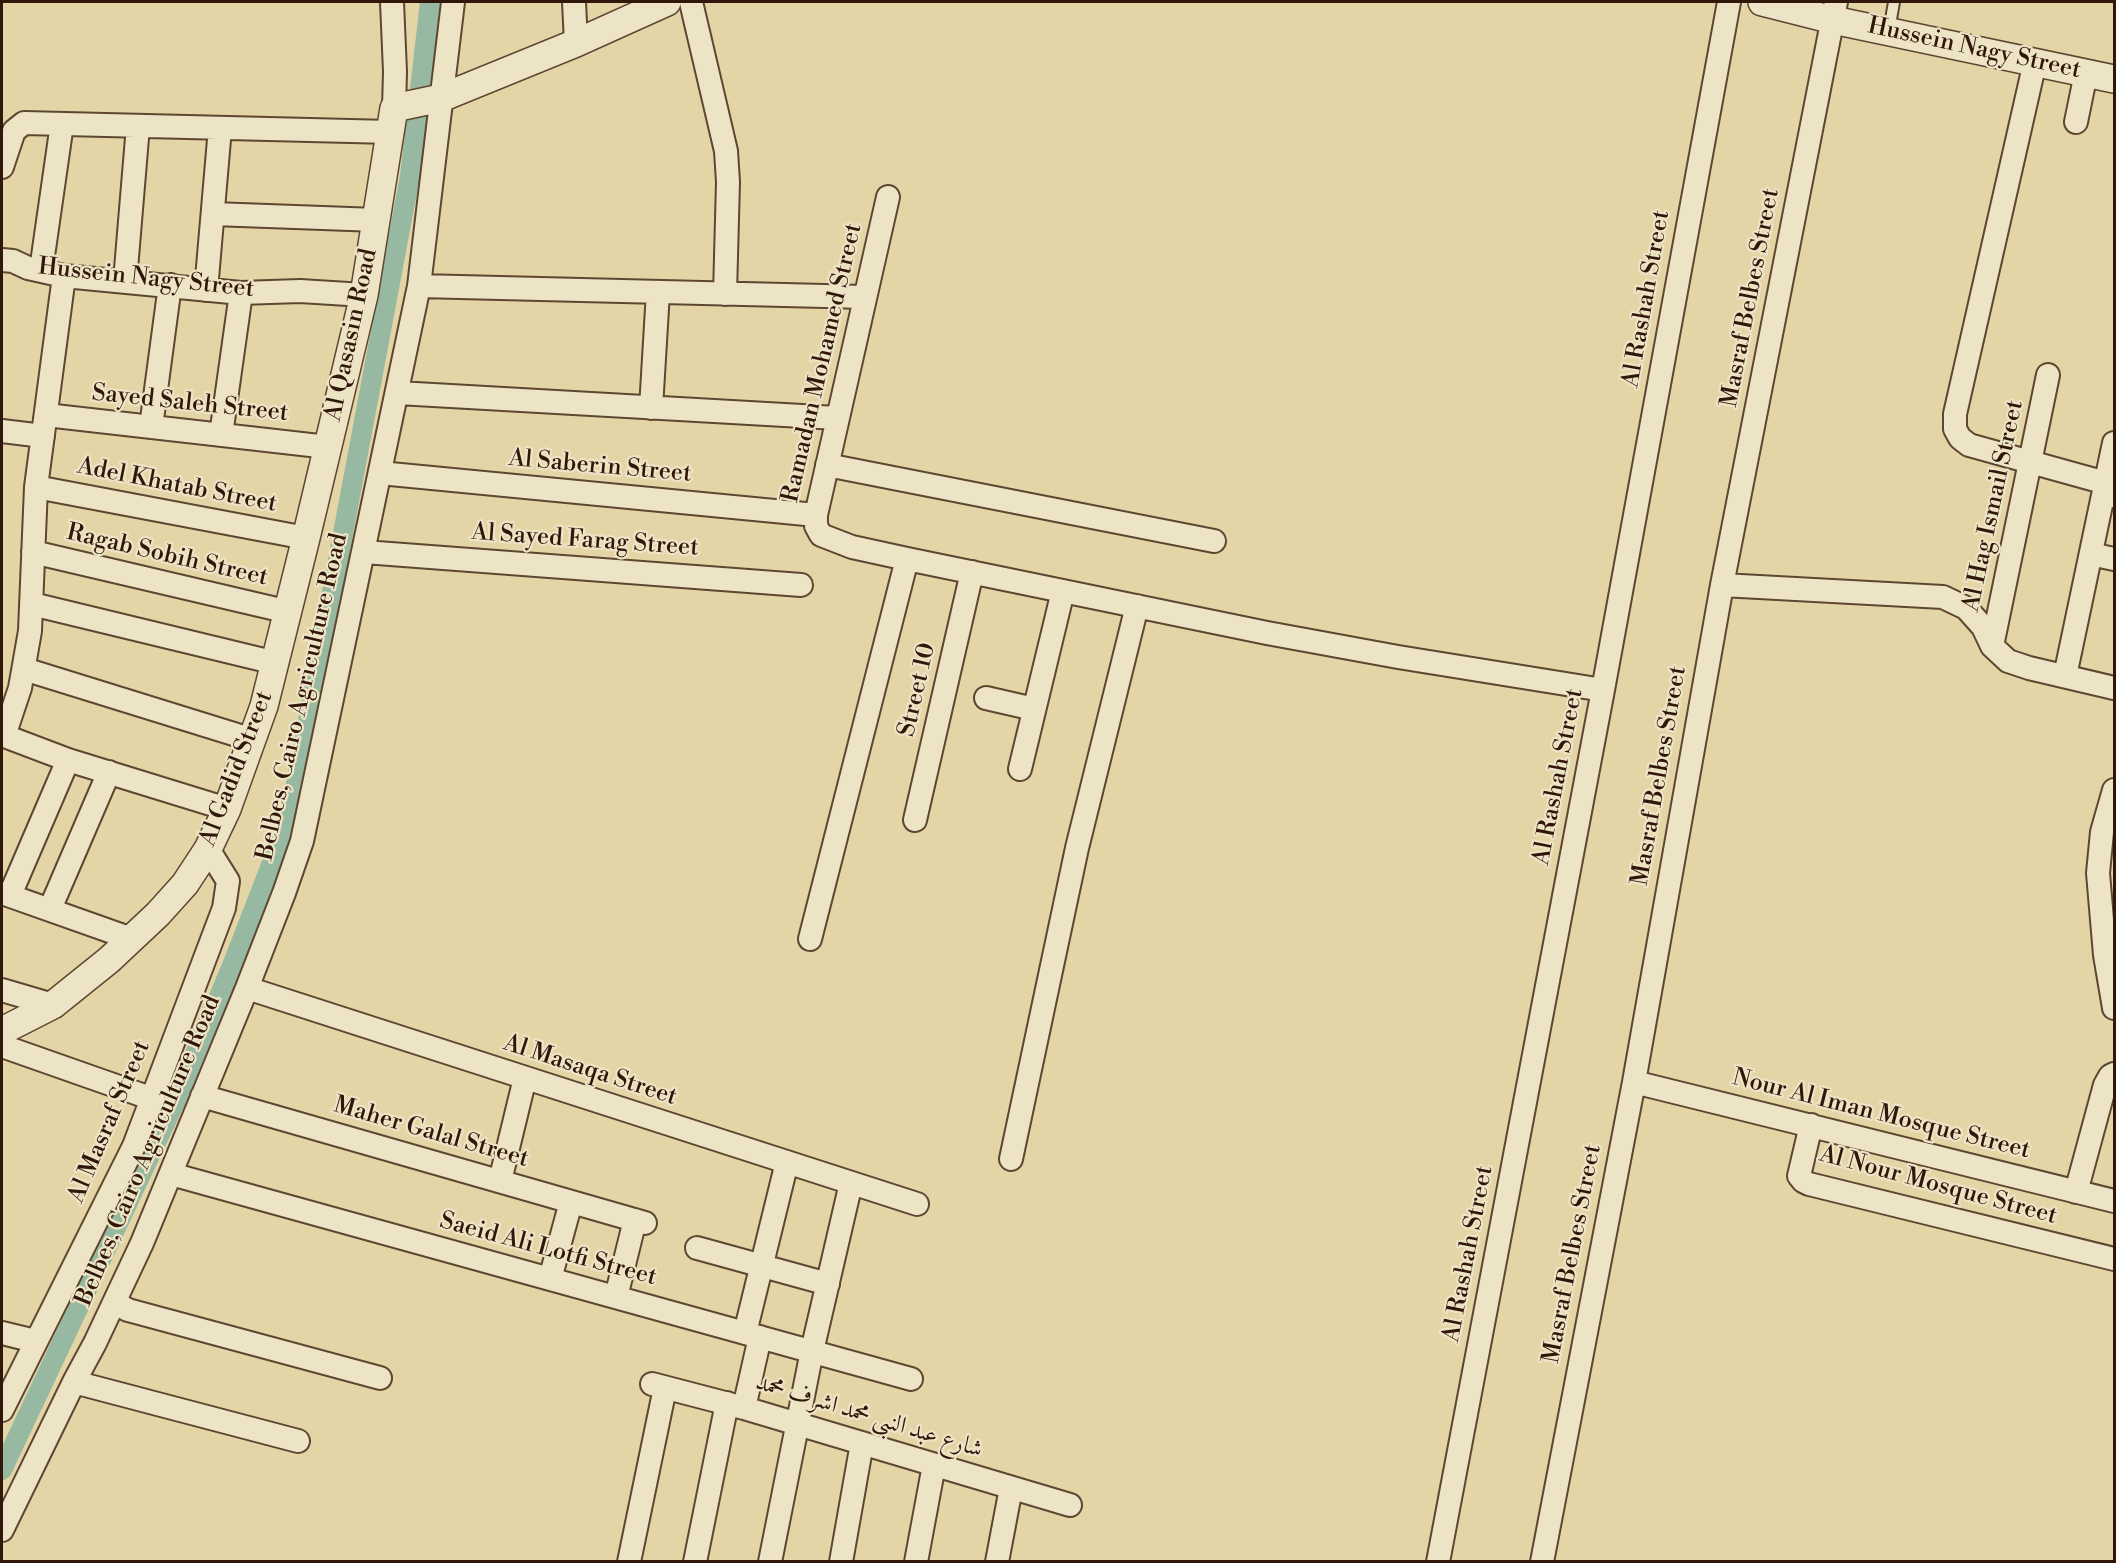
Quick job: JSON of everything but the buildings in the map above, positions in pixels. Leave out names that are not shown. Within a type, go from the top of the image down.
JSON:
[{"type":"street","name":"Al Qasasin Road","points":[[276,663],[364,295],[396,115],[392,2]]},
{"type":"street","name":"Belbes, Cairo Agriculture Road","points":[[2,1530],[115,1303],[247,988],[302,841],[419,286],[436,99],[453,2]]},
{"type":"street","points":[[574,2],[576,43]]},
{"type":"street","points":[[2,167],[12,135],[24,123],[220,128],[396,115],[576,43],[667,2]]},
{"type":"street","points":[[691,2],[726,151],[728,183],[726,294]]},
{"type":"street","name":"Al Rashah Street","points":[[1438,1562],[1603,690],[1728,2]]},
{"type":"street","name":"Hussein Nagy Street","points":[[1762,2],[1826,12],[1889,32],[2115,79]]},
{"type":"street","name":"Masraf Belbes Street","points":[[1542,1562],[1634,1082],[1826,12]]},
{"type":"street","points":[[2035,62],[1955,414],[1955,429],[1960,438],[1969,445],[2030,461],[2110,490]]},
{"type":"street","points":[[2076,122],[2086,73]]},
{"type":"street","points":[[41,270],[62,124]]},
{"type":"street","points":[[124,281],[138,126]]},
{"type":"street","points":[[207,290],[220,128]]},
{"type":"street","name":"Ramadan Mohamed Street","points":[[888,197],[816,514],[818,531],[826,538],[852,547],[907,559]]},
{"type":"street","points":[[213,214],[377,220]]},
{"type":"street","name":"Hussein Nagy Street","points":[[2,260],[64,276],[207,290],[241,293],[288,291],[364,295]]},
{"type":"street","points":[[64,276],[36,486],[30,631],[24,669],[3,735],[68,760],[227,809]]},
{"type":"street","points":[[151,427],[170,285]]},
{"type":"street","points":[[419,286],[865,297]]},
{"type":"street","points":[[651,408],[658,292]]},
{"type":"street","points":[[220,435],[241,293]]},
{"type":"street","name":"Al Hag Ismail Street","points":[[1992,646],[2048,375]]},
{"type":"street","points":[[398,393],[837,418]]},
{"type":"street","name":"Sayed Saleh Street","points":[[2,431],[45,426],[151,427],[328,447]]},
{"type":"street","points":[[2065,676],[2091,554],[2110,490],[2115,443]]},
{"type":"street","points":[[827,465],[1214,541]]},
{"type":"street","name":"Al Saberin Street","points":[[380,473],[816,514]]},
{"type":"street","name":"Adel Khatab Street","points":[[36,486],[306,538]]},
{"type":"street","name":"Ragab Sobih Street","points":[[33,552],[289,612]]},
{"type":"street","name":"Al Sayed Farag Street","points":[[364,552],[801,585]]},
{"type":"street","points":[[2091,554],[2115,559]]},
{"type":"street","points":[[810,939],[907,559],[1366,651],[1603,690]]},
{"type":"street","name":"Street 10","points":[[915,820],[972,572]]},
{"type":"street","points":[[1722,585],[1943,597],[1966,608],[1983,627],[1992,646],[2008,661],[2115,688]]},
{"type":"street","points":[[1020,769],[1063,591]]},
{"type":"street","points":[[32,604],[276,663]]},
{"type":"street","points":[[1011,1159],[1077,848],[1137,606]]},
{"type":"street","name":"Al Gadid Street","points":[[2,1031],[53,1005],[110,960],[185,884],[208,849],[227,809],[253,740],[276,663]]},
{"type":"street","points":[[24,669],[253,740]]},
{"type":"street","points":[[986,698],[1034,709]]},
{"type":"street","points":[[68,760],[6,894],[132,939]]},
{"type":"street","points":[[50,909],[110,772]]},
{"type":"street","points":[[2115,790],[2102,832],[2098,873],[2105,955],[2115,1008]]},
{"type":"street","name":"Al Masraf Street","points":[[2,1410],[7,1387],[35,1341],[122,1170],[153,1099],[226,900],[228,881],[226,875],[208,849]]},
{"type":"street","name":"Al Masaqa Street","points":[[247,988],[917,1204]]},
{"type":"street","points":[[2,990],[53,1005]]},
{"type":"street","points":[[2,1046],[153,1099]]},
{"type":"street","points":[[2076,1192],[2105,1085],[2110,1076],[2115,1074]]},
{"type":"street","points":[[500,1181],[525,1078]]},
{"type":"street","name":"Nour Al Iman Mosque Street","points":[[1634,1082],[2115,1202]]},
{"type":"street","name":"Maher Galal Street","points":[[202,1096],[640,1222],[616,1297]]},
{"type":"street","name":"Al Nour Mosque Street","points":[[1811,1125],[1799,1176],[1809,1184],[2115,1259]]},
{"type":"street","points":[[695,1562],[753,1335],[761,1266],[787,1162]]},
{"type":"street","name":"Saeid Ali Lotfi Street","points":[[171,1174],[911,1379]]},
{"type":"street","points":[[770,1562],[812,1351],[851,1183]]},
{"type":"street","points":[[549,1278],[571,1202]]},
{"type":"street","points":[[697,1248],[828,1284]]},
{"type":"street","points":[[115,1303],[128,1310],[380,1378]]},
{"type":"street","points":[[2,1334],[35,1341]]},
{"type":"street","points":[[74,1382],[298,1441]]},
{"type":"street","name":"شارع عبد النبى محمد اشرف محمد","points":[[629,1562],[659,1386],[735,1406],[1070,1505]]},
{"type":"street","points":[[841,1562],[862,1443]]},
{"type":"street","points":[[916,1562],[934,1465]]},
{"type":"street","points":[[997,1562],[1011,1488]]},
{"type":"lane","points":[[1889,32],[1894,2]]},
{"type":"waterway","points":[[2,1470],[176,1100],[233,963],[290,816],[410,176],[430,2]]}]
